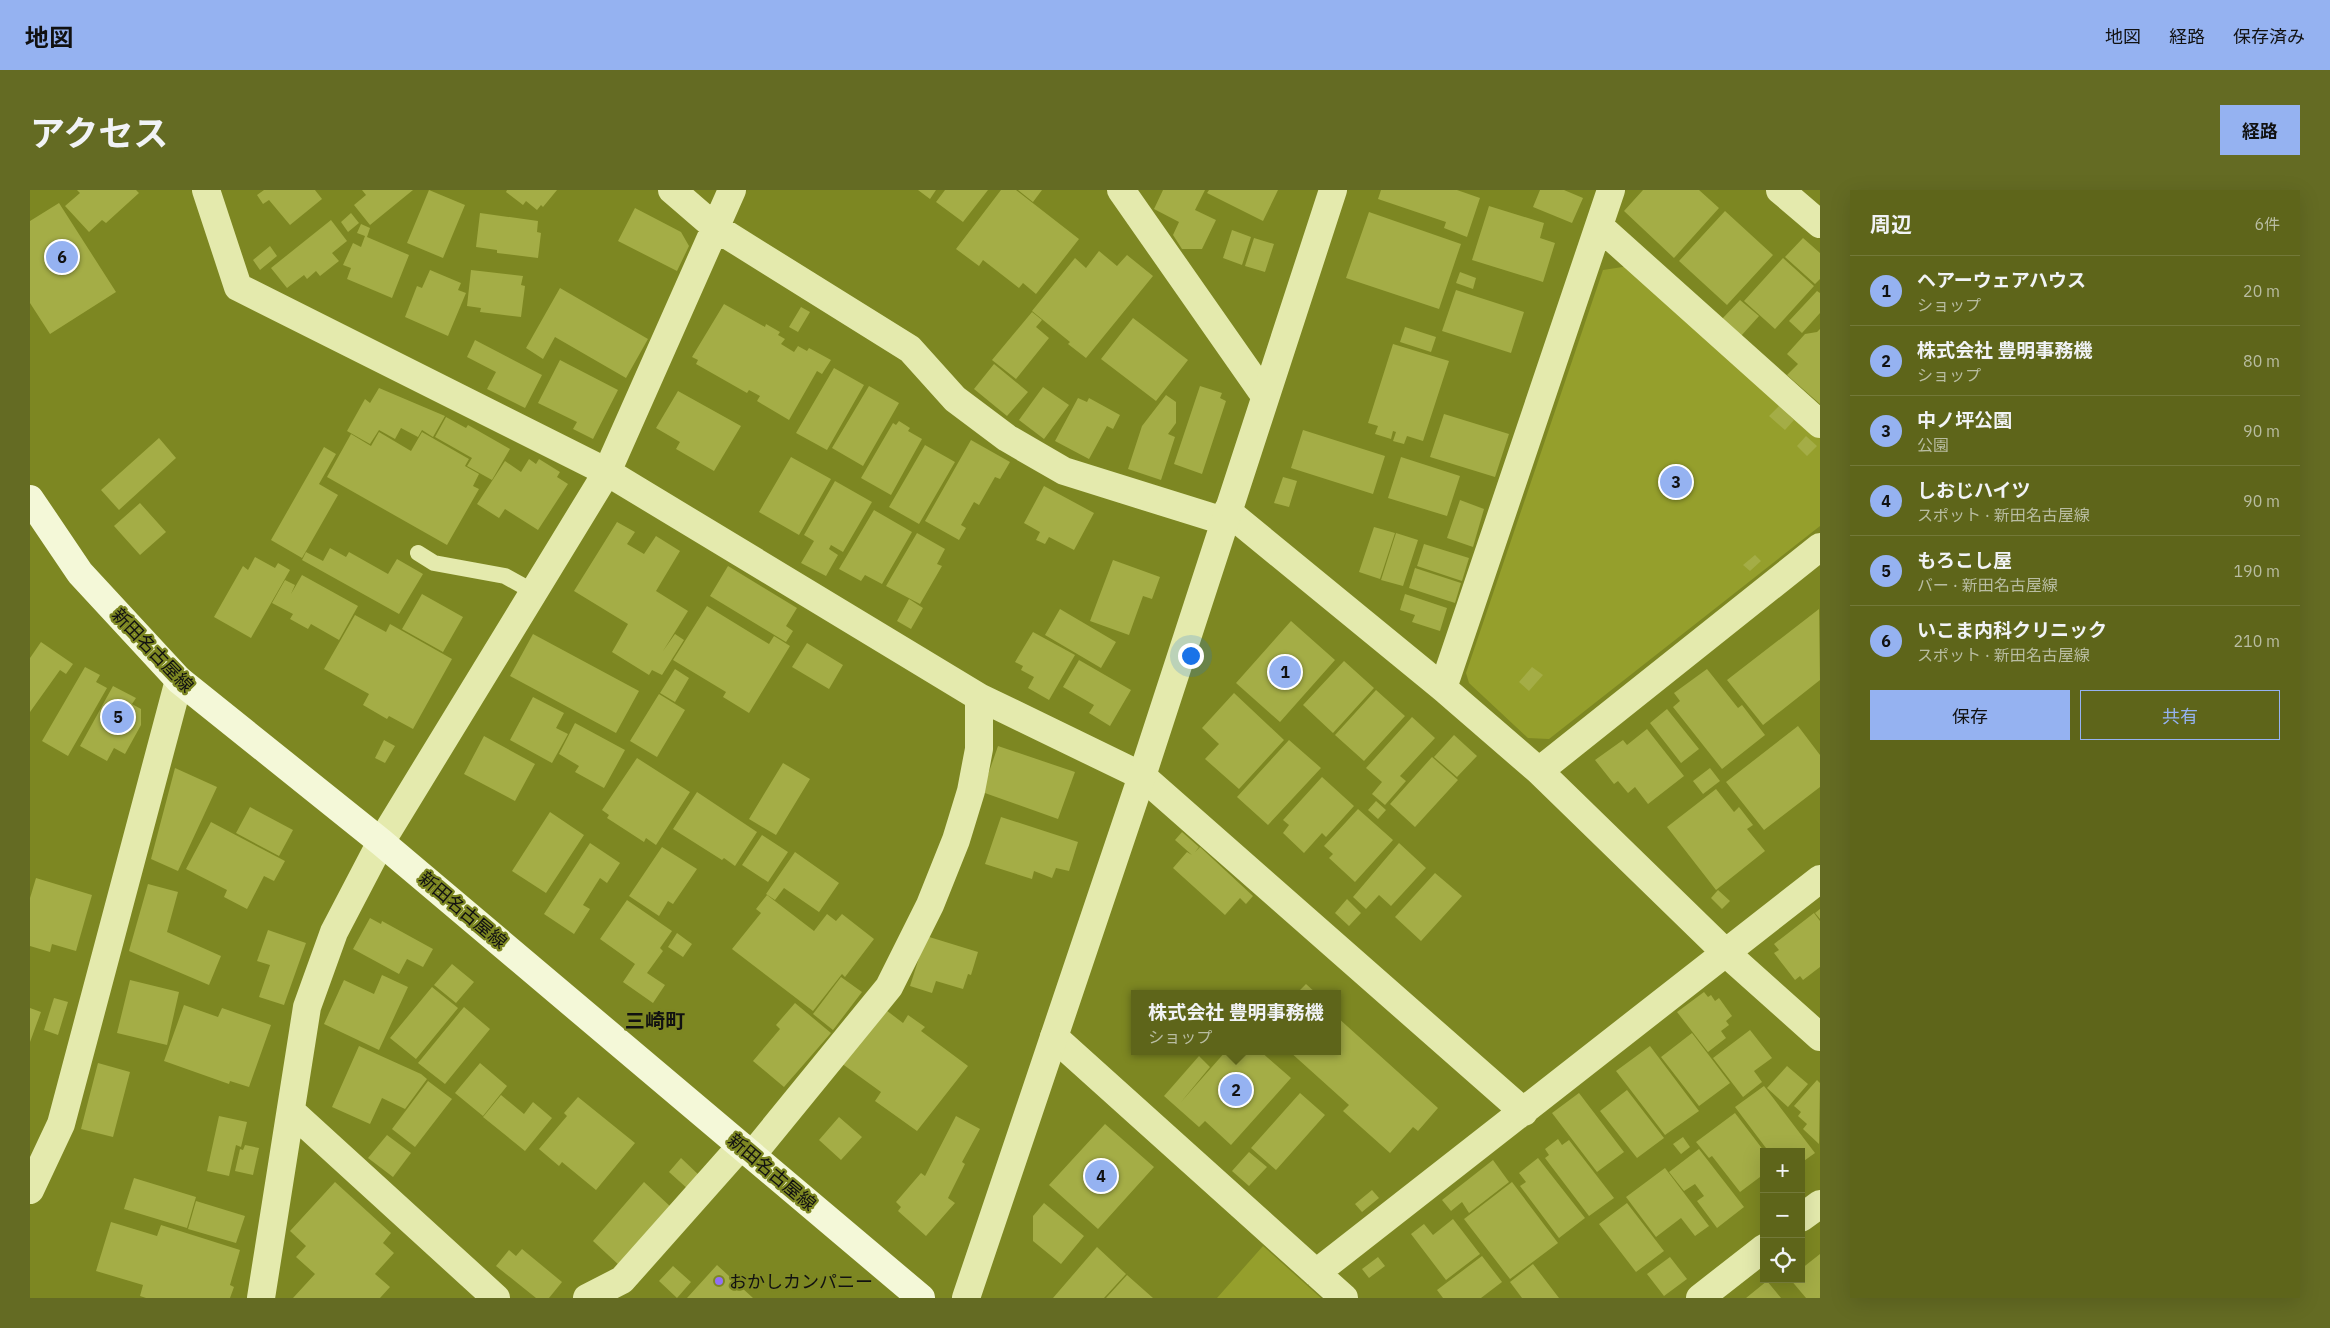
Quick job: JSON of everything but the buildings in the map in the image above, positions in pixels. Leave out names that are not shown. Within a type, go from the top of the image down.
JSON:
[{"type":"main road","name":"新田名古屋線","points":[[30,499],[80,573],[179,680],[381,842],[921,1298]]},
{"type":"street","points":[[206,190],[238,287],[608,472],[979,697],[1142,776],[1524,1112]]},
{"type":"street","points":[[672,190],[716,228],[910,349],[954,399],[1007,438],[1064,471],[1226,516],[1443,688],[1539,771],[1726,953],[1820,1037]]},
{"type":"street","points":[[261,1298],[307,1007],[334,932],[381,842],[608,472],[732,190]]},
{"type":"street","points":[[1121,190],[1265,396]]},
{"type":"street","points":[[966,1298],[1142,776],[1333,190]]},
{"type":"street","points":[[1443,688],[1611,190]]},
{"type":"street","points":[[1780,190],[1820,224]]},
{"type":"street","points":[[1599,226],[1820,424]]},
{"type":"street","points":[[1539,771],[1820,547]]},
{"type":"street","points":[[30,1190],[61,1124],[179,680]]},
{"type":"street","points":[[587,1298],[622,1280],[747,1151],[889,987],[930,905],[956,840],[971,790],[979,750],[979,697]]},
{"type":"street","points":[[1316,1273],[1820,879]]},
{"type":"street","points":[[1054,1037],[1344,1298]]},
{"type":"street","points":[[291,1110],[496,1298]]},
{"type":"street","points":[[1805,1215],[1820,1204]]},
{"type":"street","points":[[1700,1298],[1760,1251]]},
{"type":"lane","points":[[418,553],[434,563],[505,576],[534,592]]},
{"type":"green space","points":[[1629,266],[1820,438],[1820,526],[1549,739],[1528,738],[1469,683],[1466,673],[1603,270]]},
{"type":"green space","points":[[1263,1246],[1321,1298],[1217,1298]]},
{"type":"place","name":"いこま内科クリニック","points":[[62,257]]},
{"type":"place","name":"中ノ坪公園","points":[[1676,482]]},
{"type":"place","name":"ヘアーウェアハウス","points":[[1285,672]]},
{"type":"place","name":"もろこし屋","points":[[118,717]]},
{"type":"place","name":"株式会社 豊明事務機","points":[[1236,1090]]},
{"type":"place","name":"しおじハイツ","points":[[1101,1176]]},
{"type":"place","name":"おかしカンパニー","points":[[719,1281]]},
{"type":"district","name":"三崎町","points":[[655,1020]]}]
